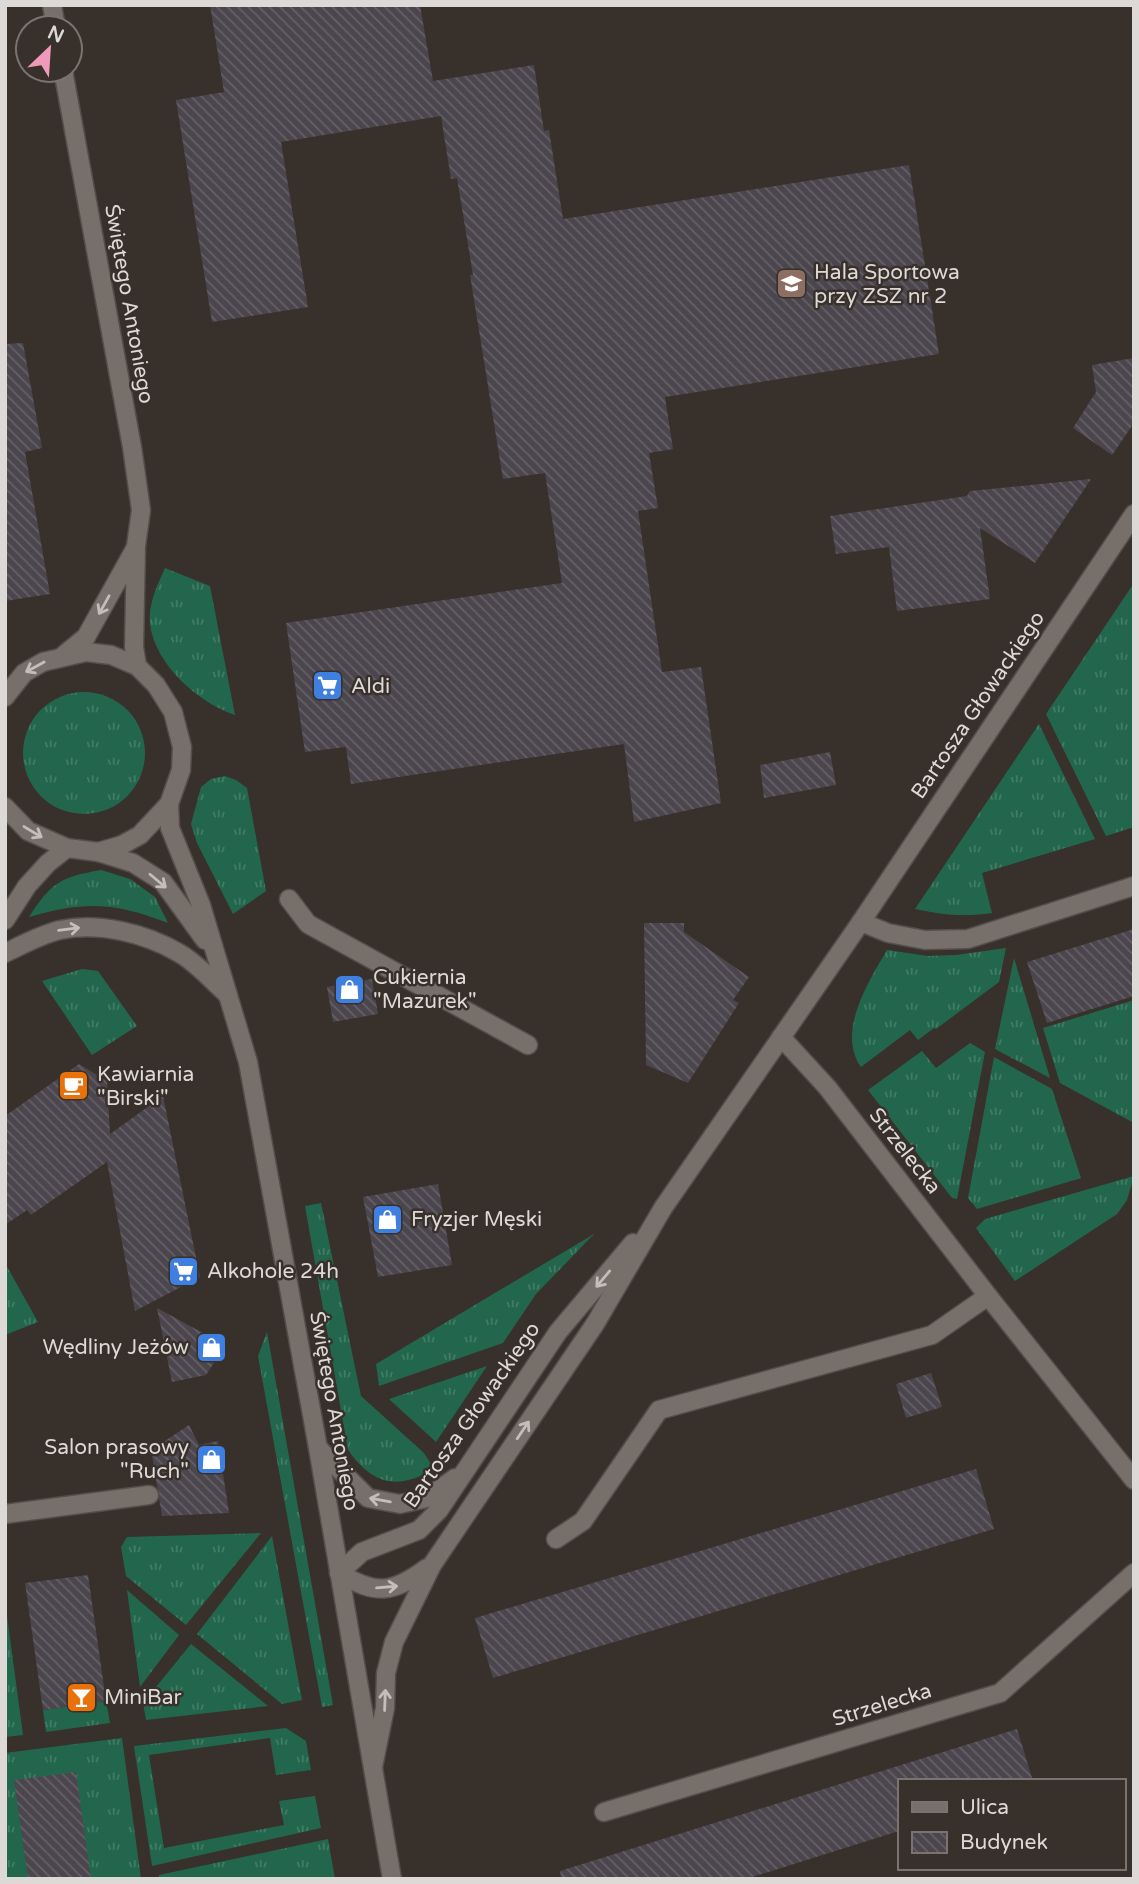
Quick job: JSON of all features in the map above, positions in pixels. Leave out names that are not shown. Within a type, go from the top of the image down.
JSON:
[{"type":"street","name":"Świętego Antoniego","points":[[66,84],[132,447],[141,510],[136,546],[134,647],[137,666]]},
{"type":"street","name":"Bartosza Głowackiego","points":[[373,1767],[385,1708],[386,1673],[394,1642],[432,1565],[595,1324],[663,1208],[861,922],[1134,514]]},
{"type":"street","name":"Świętego Antoniego","points":[[63,656],[86,637],[136,546]]},
{"type":"street","points":[[7,690],[24,673],[43,662],[86,652],[111,655],[137,666],[156,685],[173,712],[182,747],[181,770],[169,804],[140,835],[122,845],[98,852]]},
{"type":"street","name":"Świętego Antoniego","points":[[169,804],[170,828],[201,905],[248,1062],[392,1879]]},
{"type":"street","name":"Świętego Antoniego","points":[[5,807],[28,831],[67,848],[98,852],[133,863],[163,882],[214,954]]},
{"type":"street","points":[[5,920],[27,886],[48,863],[67,848]]},
{"type":"street","points":[[861,922],[888,933],[925,940],[968,939],[1134,886]]},
{"type":"street","points":[[289,899],[308,924],[528,1045]]},
{"type":"street","points":[[5,953],[58,930],[89,926],[119,930],[181,954],[229,996]]},
{"type":"street","name":"Strzelecka","points":[[781,1037],[827,1087],[1134,1480]]},
{"type":"street","name":"Bartosza Głowackiego","points":[[432,1565],[406,1584],[384,1589],[362,1587],[339,1573],[362,1552],[419,1530],[439,1510],[558,1332],[663,1208]]},
{"type":"street","points":[[556,1539],[583,1521],[659,1410],[932,1335],[988,1296]]},
{"type":"street","points":[[318,1448],[368,1498],[400,1504],[427,1498],[464,1471]]},
{"type":"street","points":[[5,1514],[149,1495]]},
{"type":"street","name":"Strzelecka","points":[[604,1812],[1000,1693],[1134,1573]]},
{"type":"green space","points":[[165,568],[210,586],[235,715],[194,692],[160,654],[150,624],[150,609]]},
{"type":"green space","points":[[1134,583],[1134,827],[1106,836],[1046,714]]},
{"type":"green space","points":[[84,692],[107,696],[127,710],[141,730],[145,753],[141,776],[127,796],[107,810],[84,814],[61,810],[41,796],[27,776],[23,753],[27,730],[41,710],[61,696]]},
{"type":"green space","points":[[1039,724],[1095,839],[982,873],[992,913],[954,915],[915,909]]},
{"type":"green space","points":[[225,776],[247,788],[266,891],[233,914],[197,843],[191,824],[201,787],[211,779]]},
{"type":"green space","points":[[101,870],[130,879],[155,897],[168,923],[131,911],[99,906],[66,908],[29,917],[44,896],[58,883]]},
{"type":"green space","points":[[1006,948],[999,982],[936,1029],[918,1040],[910,1030],[861,1067],[854,1053],[853,1023],[864,991],[887,950],[928,956]]},
{"type":"green space","points":[[1014,958],[1050,1078],[995,1049]]},
{"type":"green space","points":[[82,969],[98,971],[137,1026],[92,1055],[42,981]]},
{"type":"green space","points":[[1134,1000],[1134,1123],[1060,1083],[1043,1028]]},
{"type":"green space","points":[[970,1043],[985,1052],[957,1199],[952,1198],[868,1090],[922,1051],[936,1068]]},
{"type":"green space","points":[[994,1057],[1052,1089],[1081,1178],[977,1209],[968,1198]]},
{"type":"green space","points":[[1134,1176],[1127,1200],[1117,1214],[1015,1281],[976,1228],[985,1219]]},
{"type":"green space","points":[[321,1203],[361,1396],[424,1453],[434,1469],[421,1476],[397,1482],[376,1477],[348,1450],[305,1206]]},
{"type":"green space","points":[[594,1234],[536,1294],[503,1343],[379,1386],[376,1364]]},
{"type":"green space","points":[[5,1263],[38,1322],[5,1335]]},
{"type":"green space","points":[[267,1332],[333,1705],[322,1707],[258,1356]]},
{"type":"green space","points":[[487,1366],[436,1442],[389,1399]]},
{"type":"green space","points":[[261,1533],[186,1625],[126,1576],[121,1547],[127,1537]]},
{"type":"green space","points":[[272,1536],[302,1700],[282,1704],[197,1634]]},
{"type":"green space","points":[[127,1590],[179,1635],[140,1687]]},
{"type":"green space","points":[[5,1601],[23,1735],[5,1737]]},
{"type":"green space","points":[[191,1644],[268,1706],[146,1720],[143,1703]]},
{"type":"green space","points":[[106,1701],[110,1723],[46,1732],[43,1710]]},
{"type":"green space","points":[[286,1728],[306,1741],[311,1770],[276,1775],[270,1738],[149,1755],[164,1848],[284,1825],[279,1801],[315,1796],[321,1828],[152,1866],[134,1746]]},
{"type":"green space","points":[[122,1738],[141,1879],[5,1879],[5,1753]]},
{"type":"green space","points":[[328,1839],[335,1879],[159,1879],[159,1875]]},
{"type":"building","points":[[210,5],[420,5],[433,81],[534,65],[544,131],[549,130],[563,219],[909,165],[939,354],[665,397],[673,449],[649,453],[658,508],[638,511],[662,672],[701,667],[721,803],[634,822],[624,744],[351,784],[346,747],[305,752],[286,623],[562,583],[545,473],[503,479],[457,178],[451,179],[441,116],[281,142],[308,307],[212,322],[176,100],[224,92]]},
{"type":"building","points":[[23,343],[42,448],[25,452],[50,594],[5,601],[5,344]]},
{"type":"building","points":[[1134,358],[1134,423],[1112,455],[1073,428],[1096,392],[1092,365]]},
{"type":"building","points":[[1091,479],[1035,563],[980,528],[990,599],[897,611],[889,547],[836,554],[830,516],[967,496],[970,491]]},
{"type":"building","points":[[830,752],[836,785],[764,798],[760,765]]},
{"type":"building","points":[[644,923],[684,923],[684,932],[749,977],[733,1000],[739,1003],[688,1083],[646,1065]]},
{"type":"building","points":[[1134,929],[1134,996],[1047,1023],[1027,962]]},
{"type":"building","points":[[372,979],[378,1014],[333,1022],[327,987]]},
{"type":"building","points":[[79,1064],[107,1081],[110,1134],[163,1096],[200,1277],[135,1311],[107,1162],[31,1215],[27,1210],[5,1225],[5,1116]]},
{"type":"building","points":[[438,1184],[452,1265],[378,1277],[363,1197]]},
{"type":"building","points":[[157,1308],[214,1339],[218,1357],[206,1375],[172,1382]]},
{"type":"building","points":[[931,1373],[942,1407],[906,1418],[896,1384]]},
{"type":"building","points":[[189,1425],[199,1445],[218,1441],[229,1513],[162,1516],[151,1450]]},
{"type":"building","points":[[976,1469],[994,1529],[493,1678],[475,1618]]},
{"type":"building","points":[[88,1575],[106,1701],[43,1710],[25,1583]]},
{"type":"building","points":[[1017,1729],[1032,1779],[898,1779],[898,1831],[746,1879],[561,1879],[560,1871]]},
{"type":"building","points":[[76,1772],[91,1879],[28,1879],[14,1780]]},
{"type":"place","name":"Hala Sportowa przy ZSZ nr 2","points":[[791,284]]},
{"type":"place","name":"Aldi","points":[[328,686]]},
{"type":"place","name":"Cukiernia \"Mazurek\"","points":[[350,989]]},
{"type":"place","name":"Kawiarnia \"Birski\"","points":[[74,1086]]},
{"type":"place","name":"Fryzjer Męski","points":[[388,1219]]},
{"type":"place","name":"Alkohole 24h","points":[[184,1271]]},
{"type":"place","name":"Wędliny Jeżów","points":[[212,1347]]},
{"type":"place","name":"Salon prasowy \"Ruch\"","points":[[212,1459]]},
{"type":"place","name":"MiniBar","points":[[81,1697]]}]
